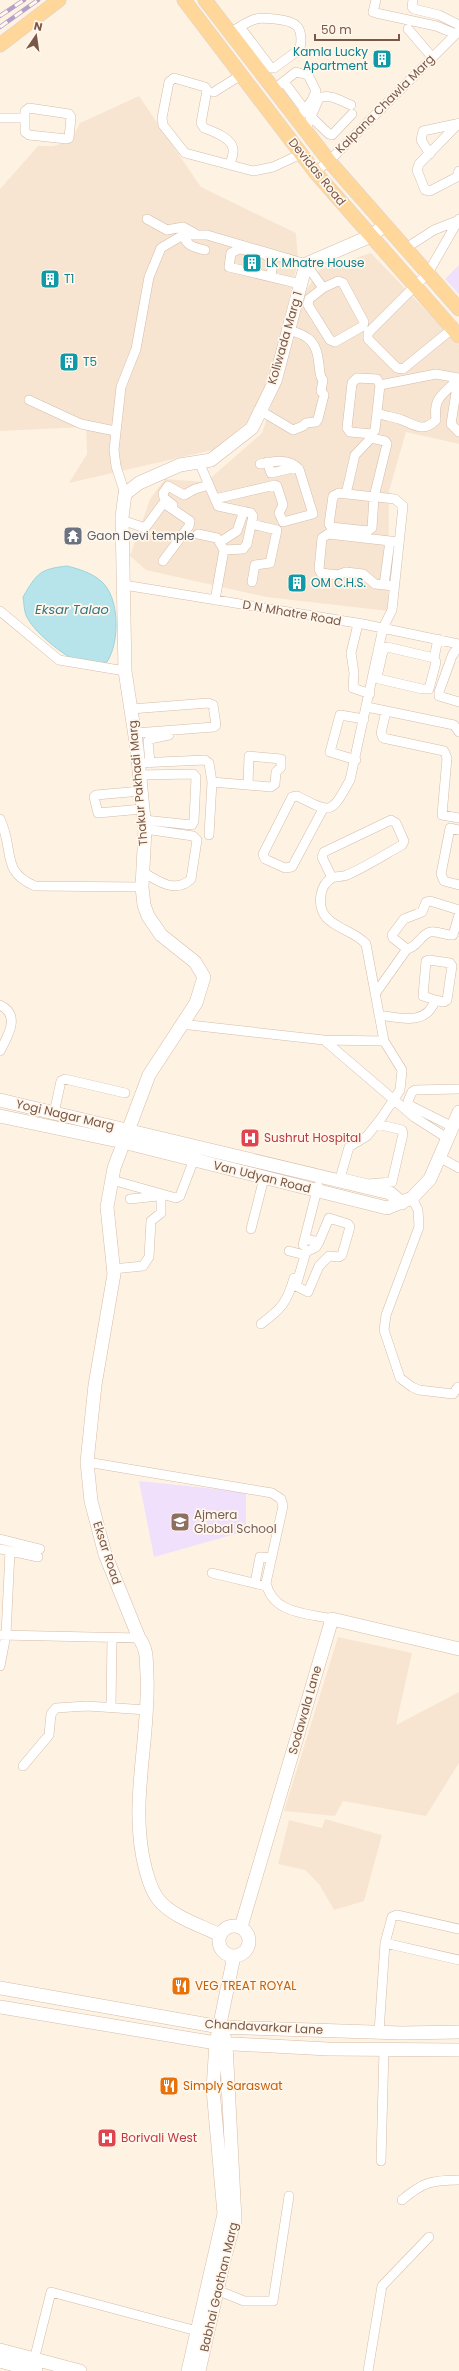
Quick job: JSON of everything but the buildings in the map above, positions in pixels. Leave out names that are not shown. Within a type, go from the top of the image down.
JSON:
[{"type":"main road","points":[[0,45],[59,0]]},
{"type":"main road","name":"Devidas Road","points":[[184,0],[315,172],[456,332]]},
{"type":"main road","points":[[209,1],[236,29],[279,85],[304,120],[328,161],[459,309]]},
{"type":"street","points":[[376,0],[373,12],[458,30]]},
{"type":"street","points":[[413,0],[412,7],[414,10],[434,14],[458,30]]},
{"type":"street","points":[[432,25],[434,14]]},
{"type":"street","points":[[236,29],[257,18],[282,20],[296,25],[302,33],[300,49],[274,68],[271,68],[255,55]]},
{"type":"street","points":[[408,29],[432,57]]},
{"type":"street","name":"Kalpana Chawla Marg","points":[[315,172],[328,161],[458,30]]},
{"type":"street","points":[[279,85],[296,72],[308,75],[316,91],[304,120]]},
{"type":"street","points":[[214,92],[241,75]]},
{"type":"street","points":[[230,165],[233,149],[232,144],[217,132],[204,128],[201,123],[207,90],[205,87],[174,78],[169,82],[162,118],[163,125],[185,153],[230,165],[253,171],[267,169],[301,154]]},
{"type":"street","points":[[304,120],[319,98],[324,96],[350,113],[357,132]]},
{"type":"street","points":[[29,108],[69,114],[71,117],[69,138],[29,135],[25,132],[24,118],[25,111],[29,108]]},
{"type":"street","points":[[304,120],[332,135],[350,113]]},
{"type":"street","points":[[0,118],[24,118]]},
{"type":"street","points":[[458,124],[419,164],[417,170],[425,190],[430,191],[457,177],[459,171]]},
{"type":"street","points":[[430,154],[421,140],[423,131],[458,124]]},
{"type":"street","points":[[147,219],[168,230],[182,228],[195,234]]},
{"type":"street","points":[[406,248],[434,230],[458,220]]},
{"type":"street","points":[[456,332],[403,369],[397,368],[368,339],[368,333],[428,273],[450,237],[458,220]]},
{"type":"street","points":[[306,264],[371,236],[384,225]]},
{"type":"street","points":[[182,234],[185,243],[189,246],[205,250]]},
{"type":"street","points":[[124,585],[122,520],[125,494],[116,466],[115,431],[121,387],[136,349],[149,277],[158,253],[169,242],[182,234],[207,235],[256,247],[306,264],[323,288]]},
{"type":"street","points":[[271,276],[274,263],[268,255],[245,248],[231,253],[229,266],[300,284]]},
{"type":"street","name":"Koliwada Marg 1","points":[[125,494],[138,482],[180,465],[211,460],[252,428],[275,381],[306,264]]},
{"type":"street","points":[[338,281],[343,282],[364,322],[363,326],[335,342],[330,340],[308,305],[309,299],[323,288],[338,281]]},
{"type":"street","points":[[261,411],[293,430],[303,426],[306,423],[316,422],[318,419],[324,395],[321,391],[323,380],[320,377],[318,356],[312,340],[306,335],[289,330]]},
{"type":"street","points":[[380,385],[436,374],[459,378]]},
{"type":"street","points":[[357,378],[377,379],[380,385],[375,430],[372,434],[350,432],[347,428],[352,383],[357,378]]},
{"type":"street","points":[[436,420],[434,406],[437,400],[459,378]]},
{"type":"street","points":[[451,424],[459,378]]},
{"type":"street","points":[[29,400],[81,424],[115,431]]},
{"type":"street","points":[[377,413],[402,420],[416,428],[431,425],[436,420]]},
{"type":"street","points":[[436,420],[451,424],[459,432]]},
{"type":"street","points":[[346,494],[355,455],[371,438],[385,442],[386,444],[374,497],[372,528],[368,531],[331,527],[329,524],[333,496],[339,493],[346,494],[374,497],[395,499],[403,506],[384,585]]},
{"type":"street","points":[[251,524],[280,526],[313,514],[298,467],[280,460],[263,463]]},
{"type":"street","points":[[198,534],[217,538],[222,546],[243,549],[247,544],[251,524],[251,513],[218,506],[199,462]]},
{"type":"street","points":[[180,515],[180,512],[164,498],[163,493],[168,486],[184,496],[195,488],[209,485]]},
{"type":"street","points":[[216,499],[275,485],[277,486],[283,505],[279,513],[280,526],[270,563],[255,565],[252,582]]},
{"type":"street","points":[[122,520],[144,532],[162,505],[165,504],[190,521],[189,526],[163,560]]},
{"type":"street","points":[[215,600],[222,546],[237,531],[244,511]]},
{"type":"street","points":[[394,586],[375,584],[363,574],[346,572],[338,575],[321,573],[319,569],[322,538],[328,534],[395,542]]},
{"type":"street","points":[[324,809],[292,867],[285,868],[265,858],[263,854],[292,797],[297,796],[324,809],[334,806],[350,780],[358,734],[367,707],[383,628],[392,610],[395,542]]},
{"type":"street","name":"D N Mhatre Road","points":[[124,585],[383,628],[459,644]]},
{"type":"street","name":"Thakur Pakhadi Marg","points":[[124,585],[125,671],[135,733],[143,760],[141,791],[143,819],[142,887],[144,905],[152,922],[161,934],[195,962],[204,977],[196,1003],[181,1024],[149,1076],[130,1130]]},
{"type":"street","points":[[0,611],[59,660],[125,671]]},
{"type":"street","points":[[358,624],[351,653],[354,673],[353,688],[370,694]]},
{"type":"street","points":[[393,649],[398,631]]},
{"type":"street","points":[[414,653],[418,635]]},
{"type":"street","points":[[434,658],[387,647],[383,651],[377,677],[379,679],[426,690],[429,689],[436,662],[434,658],[438,639]]},
{"type":"street","points":[[459,644],[455,661],[439,696],[459,702]]},
{"type":"street","points":[[131,709],[208,703],[213,705],[216,725],[214,727],[135,733]]},
{"type":"street","points":[[367,707],[454,725],[459,732]]},
{"type":"street","points":[[386,711],[381,733],[383,738],[444,751],[446,758],[442,816],[459,818]]},
{"type":"street","points":[[353,759],[331,754],[332,745],[340,715],[362,719]]},
{"type":"street","points":[[143,760],[150,738],[188,732]]},
{"type":"street","points":[[212,782],[271,787],[275,784],[276,772],[281,767],[281,759],[251,755],[248,785]]},
{"type":"street","points":[[143,760],[205,760],[211,767],[212,782],[209,835]]},
{"type":"street","points":[[141,791],[96,795],[94,797],[98,813],[192,824],[194,821],[196,778],[193,774],[143,760]]},
{"type":"street","points":[[0,819],[9,863],[14,875],[22,881],[35,886],[142,887]]},
{"type":"street","points":[[143,819],[193,836],[197,840],[191,879],[187,883],[175,886],[162,884],[143,872]]},
{"type":"street","points":[[332,878],[322,856],[324,852],[391,820],[396,823],[404,841],[402,845],[346,876],[332,878],[323,888],[320,905],[326,917],[359,936],[366,944],[384,1041],[402,1070],[400,1090],[377,1124],[367,1136],[349,1147],[341,1175],[343,1178],[368,1184],[392,1182],[403,1134],[402,1130],[377,1124]]},
{"type":"street","points":[[459,830],[450,828],[441,874],[444,881],[459,885]]},
{"type":"street","points":[[459,910],[430,901],[426,902],[422,912],[404,919],[392,935],[393,938],[407,949],[414,948],[425,935],[432,932],[453,935],[459,914]]},
{"type":"street","points":[[375,994],[407,949]]},
{"type":"street","points":[[429,960],[450,963],[452,966],[447,1000],[444,1002],[435,1000],[423,996],[426,961],[429,960]]},
{"type":"street","points":[[379,1015],[409,1019],[428,1013],[432,1010],[435,1000]]},
{"type":"street","points":[[0,1005],[11,1017],[12,1026],[0,1051]]},
{"type":"street","points":[[181,1024],[324,1040],[384,1041]]},
{"type":"street","points":[[324,1040],[393,1100],[416,1113],[435,1118],[447,1124]]},
{"type":"street","points":[[41,1125],[49,1112],[62,1081],[65,1079],[125,1093]]},
{"type":"street","points":[[447,1138],[429,1127],[408,1102],[412,1092],[415,1090],[459,1089]]},
{"type":"street","name":"Yogi Nagar Marg","points":[[0,1100],[130,1130]]},
{"type":"street","points":[[458,1387],[453,1394],[412,1388],[400,1378],[384,1330],[386,1315],[419,1226],[418,1210],[407,1200],[430,1179],[459,1112]]},
{"type":"street","name":"Yogi Nagar Marg","points":[[0,1116],[123,1142]]},
{"type":"street","points":[[429,1127],[435,1118]]},
{"type":"street","name":"Eksar Road","points":[[130,1130],[123,1142],[112,1180],[107,1207],[113,1269],[95,1385],[87,1462],[91,1501],[105,1554],[139,1638],[146,1647],[148,1696],[138,1795],[139,1827],[143,1860],[151,1888],[158,1900],[172,1911],[220,1935]]},
{"type":"street","name":"Van Udyan Road","points":[[130,1130],[390,1193],[407,1200]]},
{"type":"street","name":"Van Udyan Road","points":[[123,1142],[193,1161],[387,1208],[407,1200]]},
{"type":"street","points":[[112,1180],[176,1198],[180,1196],[198,1147]]},
{"type":"street","points":[[439,1157],[459,1168]]},
{"type":"street","points":[[262,1324],[282,1308],[289,1297],[321,1176]]},
{"type":"street","points":[[251,1229],[264,1178]]},
{"type":"street","points":[[113,1269],[144,1266],[149,1258],[151,1221],[161,1213],[160,1198],[158,1196],[130,1199]]},
{"type":"street","points":[[328,1218],[348,1224],[350,1227],[342,1255],[339,1258],[329,1256],[321,1262],[311,1291],[308,1292],[297,1288],[306,1252],[316,1247],[319,1242],[328,1218]]},
{"type":"street","points":[[305,1239],[319,1242]]},
{"type":"street","points":[[289,1252],[300,1255]]},
{"type":"street","points":[[87,1462],[272,1493],[281,1499],[283,1506],[266,1586],[267,1592],[280,1606],[459,1649]]},
{"type":"street","points":[[0,1539],[39,1553],[0,1549]]},
{"type":"street","points":[[0,1666],[10,1551]]},
{"type":"street","points":[[255,1583],[258,1560],[261,1556],[271,1560]]},
{"type":"street","points":[[212,1573],[266,1586]]},
{"type":"street","name":"Sodawala Lane","points":[[241,1927],[332,1619]]},
{"type":"street","points":[[3,1635],[139,1638]]},
{"type":"street","points":[[111,1707],[112,1638]]},
{"type":"street","points":[[23,1766],[49,1735],[51,1714],[56,1708],[87,1706],[147,1710]]},
{"type":"street","points":[[379,2032],[385,1943],[389,1921],[392,1917],[397,1915],[459,1929]]},
{"type":"street","points":[[241,1927],[248,1935],[249,1944],[243,1953],[234,1956],[222,1949],[220,1935],[227,1928],[241,1927]]},
{"type":"street","points":[[385,1943],[459,1960]]},
{"type":"street","points":[[220,2027],[234,1956]]},
{"type":"street","name":"Chandavarkar Lane","points":[[0,1988],[220,2027],[379,2032],[459,2032]]},
{"type":"street","name":"Chandavarkar Lane","points":[[0,2007],[221,2043],[384,2050],[459,2050]]},
{"type":"street","name":"Babhai Gaothan Marg","points":[[200,2371],[224,2214],[213,2089],[221,2043],[220,2027]]},
{"type":"street","points":[[381,2161],[384,2050]]},
{"type":"street","points":[[402,2200],[419,2186],[437,2180],[459,2180]]},
{"type":"street","points":[[213,2288],[244,2301],[273,2301],[289,2196]]},
{"type":"street","points":[[368,2371],[382,2286],[429,2237]]},
{"type":"street","name":"Babhai Gaothan Marg","points":[[188,2371],[197,2331],[213,2288]]},
{"type":"street","points":[[35,2365],[51,2292],[197,2331]]},
{"type":"street","points":[[0,2350],[35,2365]]},
{"type":"street","points":[[0,2361],[80,2371]]},
{"type":"shaded area","points":[[139,96],[201,187],[296,233],[298,261],[272,373],[251,419],[213,450],[69,483],[87,454],[86,427],[0,431],[0,189],[38,146],[53,146],[71,141],[80,123]]},
{"type":"shaded area","points":[[371,253],[459,345],[459,444],[406,432],[389,491],[388,611],[266,597],[146,570],[130,556],[150,499],[165,479],[206,482],[262,433],[295,334],[303,295],[319,270]]},
{"type":"shaded area","points":[[459,265],[459,294],[445,279]]},
{"type":"shaded area","points":[[139,1481],[246,1492],[246,1531],[154,1557]]},
{"type":"shaded area","points":[[338,1637],[412,1653],[396,1725],[459,1692],[459,1763],[426,1816],[343,1801],[335,1816],[284,1811]]},
{"type":"shaded area","points":[[325,1819],[382,1835],[364,1901],[334,1910],[319,1884],[305,1870],[278,1864],[289,1820],[322,1828]]},
{"type":"water","name":"Eksar Talao","points":[[67,566],[76,568],[97,578],[107,588],[112,598],[115,608],[116,632],[111,653],[107,662],[93,664],[79,662],[73,659],[57,649],[41,635],[26,615],[23,597],[36,577],[45,571]]},
{"type":"railway","points":[[0,16],[24,0]]},
{"type":"railway","points":[[0,27],[38,0]]},
{"type":"place","name":"Kamla Lucky Apartment","points":[[382,59]]},
{"type":"place","name":"LK Mhatre House","points":[[252,263]]},
{"type":"place","name":"T1","points":[[50,279]]},
{"type":"place","name":"T5","points":[[69,362]]},
{"type":"place","name":"Gaon Devi temple","points":[[73,536]]},
{"type":"place","name":"OM C.H.S.","points":[[297,583]]},
{"type":"place","name":"Sushrut Hospital","points":[[250,1138]]},
{"type":"place","name":"Ajmera Global School","points":[[180,1522]]},
{"type":"place","name":"VEG TREAT ROYAL","points":[[181,1986]]},
{"type":"place","name":"Simply Saraswat","points":[[169,2086]]},
{"type":"place","name":"Borivali West","points":[[107,2138]]}]
